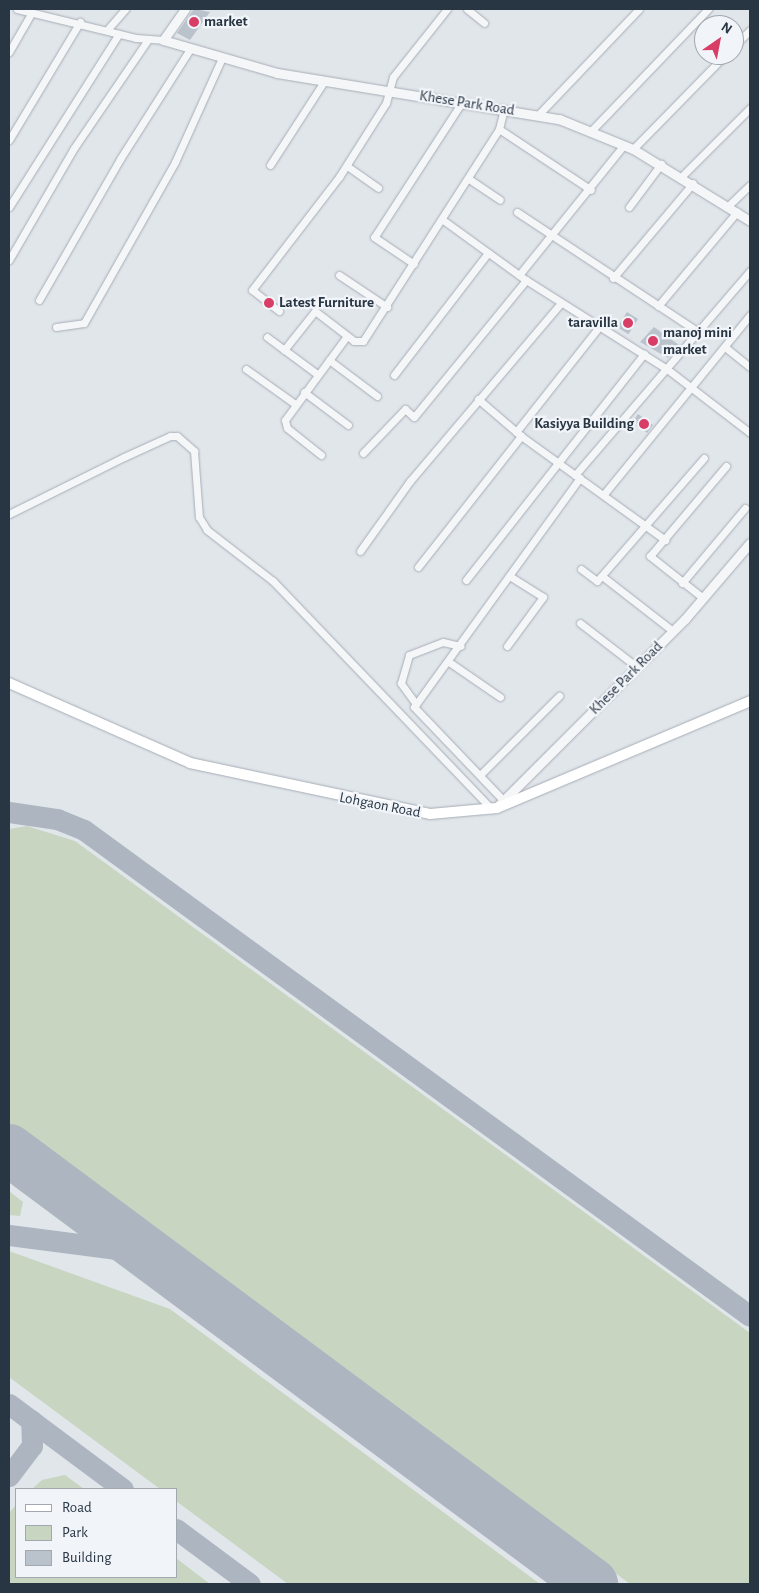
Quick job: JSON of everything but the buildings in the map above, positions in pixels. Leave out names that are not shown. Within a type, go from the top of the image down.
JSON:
[{"type":"main road","name":"Lohgaon Road","points":[[9,684],[167,754],[215,770],[410,812],[458,814],[498,805],[750,701]]},
{"type":"street","points":[[17,9],[32,12],[43,11],[147,41],[163,40],[185,9]]},
{"type":"street","points":[[107,30],[125,9]]},
{"type":"street","points":[[279,311],[252,290],[347,166],[386,103],[394,78],[447,9]]},
{"type":"street","points":[[466,9],[484,23]]},
{"type":"street","points":[[539,114],[639,9]]},
{"type":"street","points":[[592,130],[708,9]]},
{"type":"street","points":[[9,52],[32,12]]},
{"type":"street","points":[[9,140],[80,22]]},
{"type":"street","points":[[9,207],[119,34]]},
{"type":"street","name":"Khese Park Road","points":[[163,40],[221,60],[325,80],[504,110],[539,114],[592,130],[661,164],[750,221]]},
{"type":"street","points":[[9,260],[74,148],[147,41]]},
{"type":"street","points":[[40,300],[120,159],[190,49]]},
{"type":"street","points":[[56,327],[84,323],[175,162],[221,60]]},
{"type":"street","points":[[520,275],[629,147],[715,65]]},
{"type":"street","points":[[270,165],[325,80]]},
{"type":"street","points":[[414,264],[375,236],[462,102]]},
{"type":"street","points":[[681,177],[750,108]]},
{"type":"street","points":[[284,350],[315,311],[347,336],[363,341],[387,308],[499,129],[504,110]]},
{"type":"street","points":[[499,129],[591,190]]},
{"type":"street","points":[[628,207],[661,164]]},
{"type":"street","points":[[347,166],[378,188]]},
{"type":"street","points":[[469,178],[500,200]]},
{"type":"street","points":[[614,278],[693,183]]},
{"type":"street","points":[[728,206],[750,185]]},
{"type":"street","points":[[517,212],[552,238],[698,332]]},
{"type":"street","points":[[658,306],[737,212]]},
{"type":"street","points":[[443,220],[526,280],[667,369],[750,433]]},
{"type":"street","points":[[394,374],[488,253]]},
{"type":"street","points":[[498,805],[480,775],[415,710],[416,704],[461,646],[578,476],[750,271]]},
{"type":"street","points":[[339,275],[387,308]]},
{"type":"street","points":[[364,453],[405,409],[414,417],[526,280]]},
{"type":"street","points":[[360,551],[384,514],[478,399],[561,303]]},
{"type":"street","points":[[604,494],[750,316]]},
{"type":"street","points":[[418,567],[600,327]]},
{"type":"street","points":[[321,455],[285,425],[295,404],[347,336]]},
{"type":"street","points":[[267,337],[317,374]]},
{"type":"street","points":[[724,347],[750,367]]},
{"type":"street","points":[[466,580],[644,354]]},
{"type":"street","points":[[329,360],[377,396]]},
{"type":"street","points":[[246,368],[295,404]]},
{"type":"street","points":[[304,392],[348,426]]},
{"type":"street","points":[[478,399],[519,434],[666,540]]},
{"type":"street","points":[[9,514],[124,457],[170,436],[176,436],[194,452],[199,517],[207,530],[274,581],[498,805]]},
{"type":"street","points":[[581,569],[597,581],[704,458]]},
{"type":"street","points":[[703,598],[650,556],[666,540],[726,466]]},
{"type":"street","points":[[682,583],[745,508]]},
{"type":"street","name":"Khese Park Road","points":[[498,805],[638,667],[703,598],[750,543]]},
{"type":"street","points":[[507,646],[543,597],[510,576]]},
{"type":"street","points":[[602,576],[673,630]]},
{"type":"street","points":[[580,622],[638,667]]},
{"type":"street","points":[[416,704],[401,683],[409,654],[443,642],[461,646]]},
{"type":"street","points":[[449,662],[500,697]]},
{"type":"street","points":[[480,775],[559,696]]},
{"type":"green space","points":[[27,826],[75,841],[750,1333],[750,1584],[630,1584],[9,1124],[9,829]]},
{"type":"green space","points":[[9,1191],[23,1202],[20,1216],[9,1215]]},
{"type":"green space","points":[[9,1251],[170,1309],[540,1584],[288,1584],[178,1502],[178,1488],[159,1488],[9,1377]]},
{"type":"green space","points":[[65,1475],[83,1488],[33,1488],[42,1480]]},
{"type":"green space","points":[[15,1506],[15,1578],[178,1578],[178,1560],[210,1584],[9,1584],[9,1513]]},
{"type":"taxiway","points":[[9,812],[57,819],[84,830],[750,1316]]},
{"type":"taxiway","points":[[94,1213],[99,1226],[96,1245]]},
{"type":"taxiway","points":[[9,1235],[148,1253]]},
{"type":"taxiway","points":[[9,1404],[122,1488]]},
{"type":"taxiway","points":[[9,1476],[32,1446],[31,1420]]},
{"type":"taxiway","points":[[178,1530],[250,1584]]},
{"type":"runway","points":[[9,1150],[592,1584]]},
{"type":"place","name":"market","points":[[194,22]]},
{"type":"place","name":"Latest Furniture","points":[[269,303]]},
{"type":"place","name":"taravilla","points":[[628,323]]},
{"type":"place","name":"manoj mini market","points":[[653,341]]},
{"type":"place","name":"Kasiyya Building","points":[[644,424]]}]
